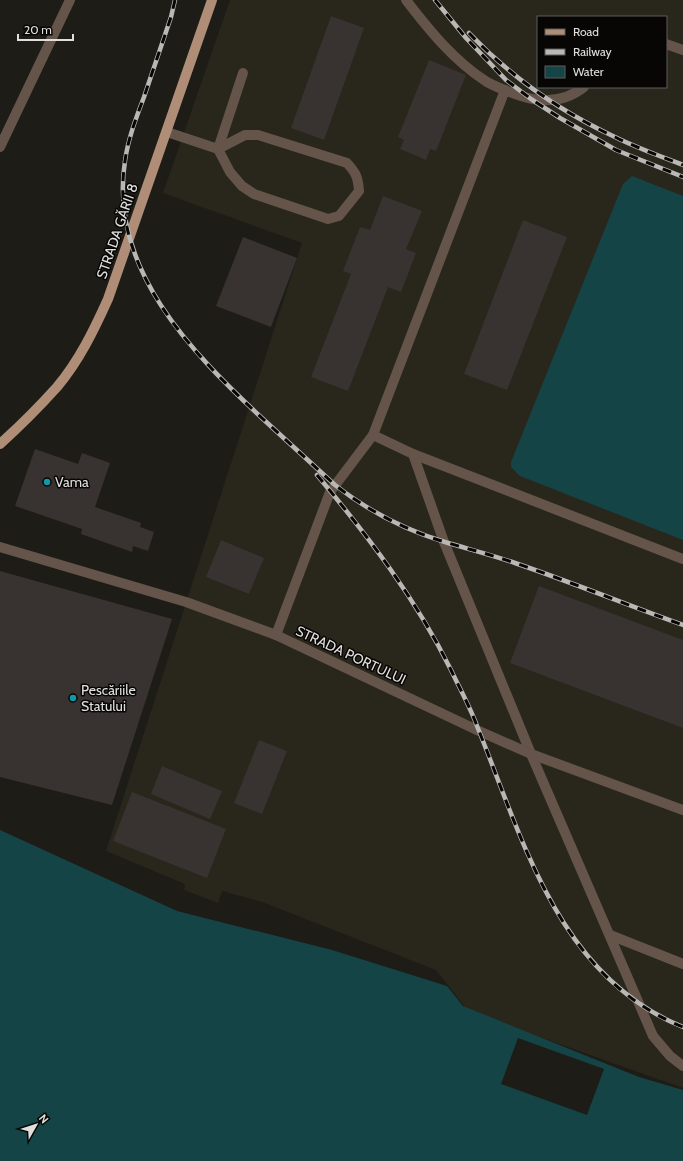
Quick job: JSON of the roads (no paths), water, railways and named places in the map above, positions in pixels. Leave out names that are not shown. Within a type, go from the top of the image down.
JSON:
[{"type":"main road","name":"STRADA GĂRII 8","points":[[0,444],[57,386],[90,337],[108,299],[212,0]]},
{"type":"street","points":[[0,147],[70,0]]},
{"type":"street","points":[[406,0],[449,51],[487,82],[504,90],[531,99],[552,101],[569,97],[582,88]]},
{"type":"street","points":[[667,44],[683,50]]},
{"type":"street","points":[[218,149],[243,73]]},
{"type":"street","points":[[276,635],[330,492],[373,435],[504,90]]},
{"type":"street","points":[[167,132],[218,149],[230,172],[242,186],[254,194],[328,219],[339,216],[359,191],[358,180],[354,171],[347,163],[258,135],[245,135],[218,149]]},
{"type":"street","points":[[373,435],[413,454],[683,559]]},
{"type":"street","points":[[413,454],[444,542],[531,754],[653,1036],[666,1052],[683,1066]]},
{"type":"street","name":"STRADA PORTULUI","points":[[0,547],[186,602],[276,635],[531,754],[683,810]]},
{"type":"street","points":[[610,935],[683,964]]},
{"type":"water","points":[[632,176],[683,196],[683,540],[520,476],[511,467],[511,462],[623,184]]},
{"type":"water","points":[[0,830],[177,911],[332,950],[447,986],[463,1006],[639,1077],[683,1090],[683,1161],[0,1161]]},
{"type":"railway","points":[[175,0],[171,17],[128,145],[125,161],[123,200],[129,237],[142,272],[161,305],[184,337],[209,366],[263,419],[335,485],[373,511],[415,532],[498,557],[683,625]]},
{"type":"railway","points":[[435,0],[466,38],[506,80],[531,99],[560,118],[616,150],[683,177]]},
{"type":"railway","points":[[469,33],[519,78],[537,92],[575,116],[623,141],[683,165]]},
{"type":"railway","points":[[317,475],[373,545],[407,593],[437,644],[471,712],[529,858],[550,900],[575,940],[605,975],[640,1004],[683,1027]]},
{"type":"place","name":"Vama","points":[[47,482]]},
{"type":"place","name":"Pescăriile Statului","points":[[73,698]]}]
